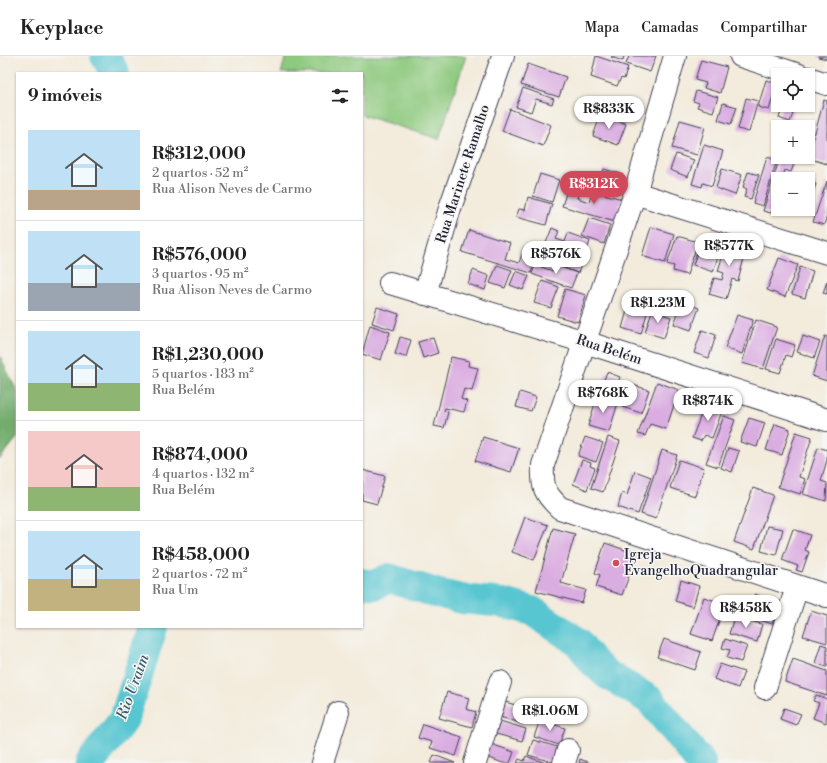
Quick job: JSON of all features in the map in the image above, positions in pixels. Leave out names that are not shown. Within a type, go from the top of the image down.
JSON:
[{"type":"street","name":"Rua Marinete Ramalho","points":[[425,294],[450,208],[503,56]]},
{"type":"street","points":[[675,56],[635,193],[543,465],[542,484],[549,498],[560,508],[827,596]]},
{"type":"street","points":[[740,56],[777,68]]},
{"type":"street","points":[[815,80],[827,84]]},
{"type":"street","points":[[635,193],[827,253]]},
{"type":"street","name":"Rua Belém","points":[[390,283],[585,342],[827,420]]},
{"type":"street","points":[[765,688],[798,587]]},
{"type":"street","points":[[475,763],[500,682]]},
{"type":"street","points":[[322,763],[338,712]]},
{"type":"green space","points":[[286,56],[466,56],[439,139],[363,115],[363,72],[281,72]]},
{"type":"green space","points":[[0,356],[16,389],[16,439],[0,459]]},
{"type":"building","points":[[596,56],[628,67],[624,79],[621,78],[617,86],[591,77]]},
{"type":"building","points":[[624,56],[623,61],[611,57]]},
{"type":"building","points":[[629,56],[656,56],[650,72],[626,64]]},
{"type":"building","points":[[827,56],[827,59],[818,57]]},
{"type":"building","points":[[701,60],[727,67],[720,93],[704,88],[706,83],[695,80]]},
{"type":"building","points":[[528,64],[566,77],[559,97],[521,85]]},
{"type":"building","points":[[766,80],[771,81],[771,103],[769,110],[758,107]]},
{"type":"building","points":[[523,88],[554,99],[552,104],[536,99],[531,112],[516,107]]},
{"type":"building","points":[[696,91],[718,97],[713,112],[697,107],[699,103],[693,101]]},
{"type":"building","points":[[746,98],[758,101],[749,132],[738,129]]},
{"type":"building","points":[[824,100],[827,101],[827,164],[815,160],[815,133]]},
{"type":"building","points":[[723,103],[737,107],[731,124],[718,120]]},
{"type":"building","points":[[510,109],[551,125],[543,146],[502,131]]},
{"type":"building","points":[[781,112],[794,112],[791,120],[779,118]]},
{"type":"building","points":[[601,114],[626,124],[618,145],[593,136]]},
{"type":"building","points":[[680,120],[705,127],[697,155],[672,148]]},
{"type":"building","points":[[704,145],[723,151],[712,186],[703,183],[702,187],[692,184]]},
{"type":"building","points":[[676,154],[694,160],[688,177],[670,170]]},
{"type":"building","points":[[767,157],[771,158],[771,164],[776,164],[773,172],[771,172],[771,180],[763,206],[753,203]]},
{"type":"building","points":[[778,164],[794,164],[791,172],[785,170],[784,172],[775,172]]},
{"type":"building","points":[[604,169],[623,175],[617,193],[598,186]]},
{"type":"building","points":[[722,169],[742,175],[735,195],[716,188]]},
{"type":"building","points":[[748,172],[759,175],[751,199],[744,197],[747,189],[743,187]]},
{"type":"building","points":[[540,174],[559,180],[552,202],[533,196]]},
{"type":"building","points":[[827,181],[827,216],[824,225],[813,222]]},
{"type":"building","points":[[771,186],[771,213],[763,211]]},
{"type":"building","points":[[568,187],[579,191],[577,198],[589,202],[593,191],[622,199],[615,222],[562,206]]},
{"type":"building","points":[[528,197],[552,204],[546,225],[516,217],[519,209],[525,210]]},
{"type":"building","points":[[589,218],[610,225],[604,244],[582,236]]},
{"type":"building","points":[[651,227],[674,234],[665,263],[642,256]]},
{"type":"building","points":[[552,228],[559,231],[556,239],[565,242],[568,233],[590,241],[585,256],[546,243]]},
{"type":"building","points":[[469,230],[510,243],[505,259],[519,263],[524,247],[538,251],[531,273],[462,252]]},
{"type":"building","points":[[677,236],[698,242],[687,275],[673,271],[674,266],[667,264]]},
{"type":"building","points":[[702,238],[722,244],[713,272],[693,265]]},
{"type":"building","points":[[728,238],[748,243],[738,281],[732,279],[726,299],[709,294],[714,278],[722,280],[724,273],[718,271]]},
{"type":"building","points":[[543,245],[548,247],[546,253],[557,258],[560,249],[584,257],[578,273],[538,258]]},
{"type":"building","points":[[779,258],[798,265],[785,297],[767,290]]},
{"type":"building","points":[[537,261],[542,263],[541,267],[553,271],[555,265],[577,273],[571,288],[532,274]]},
{"type":"building","points":[[497,265],[512,270],[505,288],[490,283]]},
{"type":"building","points":[[800,267],[813,271],[805,298],[792,294]]},
{"type":"building","points":[[473,270],[489,276],[485,290],[468,284]]},
{"type":"building","points":[[516,271],[529,276],[523,290],[510,285]]},
{"type":"building","points":[[542,281],[559,287],[551,308],[534,303]]},
{"type":"building","points":[[827,281],[827,294],[823,293]]},
{"type":"building","points":[[565,289],[586,295],[578,322],[557,316]]},
{"type":"building","points":[[682,302],[699,308],[691,330],[674,324]]},
{"type":"building","points":[[629,304],[648,310],[641,334],[622,328]]},
{"type":"building","points":[[377,307],[399,314],[394,330],[372,323]]},
{"type":"building","points":[[652,311],[671,317],[664,338],[645,332]]},
{"type":"building","points":[[737,315],[753,320],[742,354],[725,348]]},
{"type":"building","points":[[756,320],[777,327],[763,369],[742,363]]},
{"type":"building","points":[[370,325],[390,332],[381,360],[363,354]]},
{"type":"building","points":[[702,330],[716,335],[709,358],[694,353]]},
{"type":"building","points":[[803,336],[820,342],[814,358],[797,352]]},
{"type":"building","points":[[825,336],[827,337],[827,381],[812,376]]},
{"type":"building","points":[[400,337],[411,340],[406,357],[395,354]]},
{"type":"building","points":[[433,338],[438,353],[423,358],[418,342]]},
{"type":"building","points":[[776,339],[795,345],[791,357],[786,355],[780,373],[766,369]]},
{"type":"building","points":[[451,357],[469,361],[468,366],[478,368],[472,391],[464,389],[461,399],[467,401],[464,412],[445,408],[444,411],[448,412],[444,428],[434,426]]},
{"type":"building","points":[[607,372],[620,377],[613,396],[600,390]]},
{"type":"building","points":[[657,382],[679,390],[666,429],[650,424],[645,436],[638,434]]},
{"type":"building","points":[[630,384],[649,390],[641,413],[622,407]]},
{"type":"building","points":[[520,392],[536,397],[531,411],[516,407]]},
{"type":"building","points":[[597,397],[618,403],[609,432],[588,426]]},
{"type":"building","points":[[706,402],[723,409],[712,438],[704,435],[701,441],[692,438]]},
{"type":"building","points":[[724,416],[735,420],[718,467],[706,463]]},
{"type":"building","points":[[749,418],[765,423],[757,447],[740,442]]},
{"type":"building","points":[[775,424],[790,429],[782,455],[766,450]]},
{"type":"building","points":[[796,432],[812,437],[799,477],[805,479],[800,494],[778,487]]},
{"type":"building","points":[[483,437],[519,448],[511,472],[475,461]]},
{"type":"building","points":[[585,437],[603,443],[596,462],[578,456]]},
{"type":"building","points":[[608,437],[620,441],[603,492],[591,488]]},
{"type":"building","points":[[818,447],[827,450],[827,460],[821,481],[827,483],[826,501],[803,494]]},
{"type":"building","points":[[728,448],[739,451],[732,472],[721,468]]},
{"type":"building","points":[[662,450],[677,455],[656,519],[641,514]]},
{"type":"building","points":[[582,460],[591,463],[590,466],[595,468],[587,490],[573,484]]},
{"type":"building","points":[[679,460],[704,468],[695,496],[670,488]]},
{"type":"building","points":[[363,470],[385,476],[377,504],[363,500]]},
{"type":"building","points":[[635,471],[651,477],[638,514],[618,507],[622,493],[627,495]]},
{"type":"building","points":[[753,488],[773,495],[754,549],[734,542]]},
{"type":"building","points":[[525,517],[548,525],[534,560],[512,552]]},
{"type":"building","points":[[767,526],[783,529],[776,555],[761,551]]},
{"type":"building","points":[[553,528],[575,534],[561,583],[586,590],[582,603],[536,591]]},
{"type":"building","points":[[793,529],[810,535],[805,550],[809,552],[802,572],[796,570],[798,566],[782,560]]},
{"type":"building","name":"Igreja EvangelhoQuadrangular","points":[[605,543],[637,554],[622,595],[596,587],[600,575],[595,573]]},
{"type":"building","points":[[681,580],[699,586],[693,607],[675,601]]},
{"type":"building","points":[[755,594],[768,599],[764,609],[776,613],[772,624],[747,615]]},
{"type":"building","points":[[704,597],[725,604],[712,641],[691,634]]},
{"type":"building","points":[[811,611],[827,616],[827,643],[803,636]]},
{"type":"building","points":[[734,617],[762,624],[757,642],[729,634]]},
{"type":"building","points":[[664,639],[701,652],[695,670],[657,657]]},
{"type":"building","points":[[725,639],[747,646],[741,662],[727,658],[730,650],[722,648]]},
{"type":"building","points":[[821,644],[827,646],[827,667],[815,663]]},
{"type":"building","points":[[793,659],[827,671],[827,696],[785,682]]},
{"type":"building","points":[[720,664],[744,672],[738,688],[714,679]]},
{"type":"building","points":[[447,692],[469,698],[466,709],[476,712],[472,727],[439,718]]},
{"type":"building","points":[[816,695],[827,699],[826,723],[813,718],[819,703],[813,701]]},
{"type":"building","points":[[502,701],[529,709],[524,724],[497,716]]},
{"type":"building","points":[[784,708],[801,714],[796,725],[780,719]]},
{"type":"building","points":[[540,720],[565,728],[559,745],[534,737]]},
{"type":"building","points":[[500,721],[526,729],[522,741],[496,734]]},
{"type":"building","points":[[423,724],[462,737],[456,756],[430,748],[432,742],[418,738]]},
{"type":"building","points":[[533,740],[561,748],[556,763],[528,755]]},
{"type":"building","points":[[488,743],[514,752],[510,763],[503,763],[484,756]]},
{"type":"building","points":[[434,755],[455,763],[431,763]]},
{"type":"building","points":[[526,756],[545,763],[517,763],[519,759],[524,761]]},
{"type":"building","points":[[580,759],[590,763],[579,763]]},
{"type":"waterway","name":"Rio Uraim","points":[[105,56],[114,72]]},
{"type":"waterway","points":[[363,583],[375,585],[389,578],[436,593],[462,599],[504,603],[532,611],[578,642],[593,662],[606,674],[650,700],[701,763]]},
{"type":"waterway","name":"Rio Uraim","points":[[90,763],[124,719],[153,628]]},
{"type":"place","name":"Igreja EvangelhoQuadrangular","points":[[616,563]]}]
